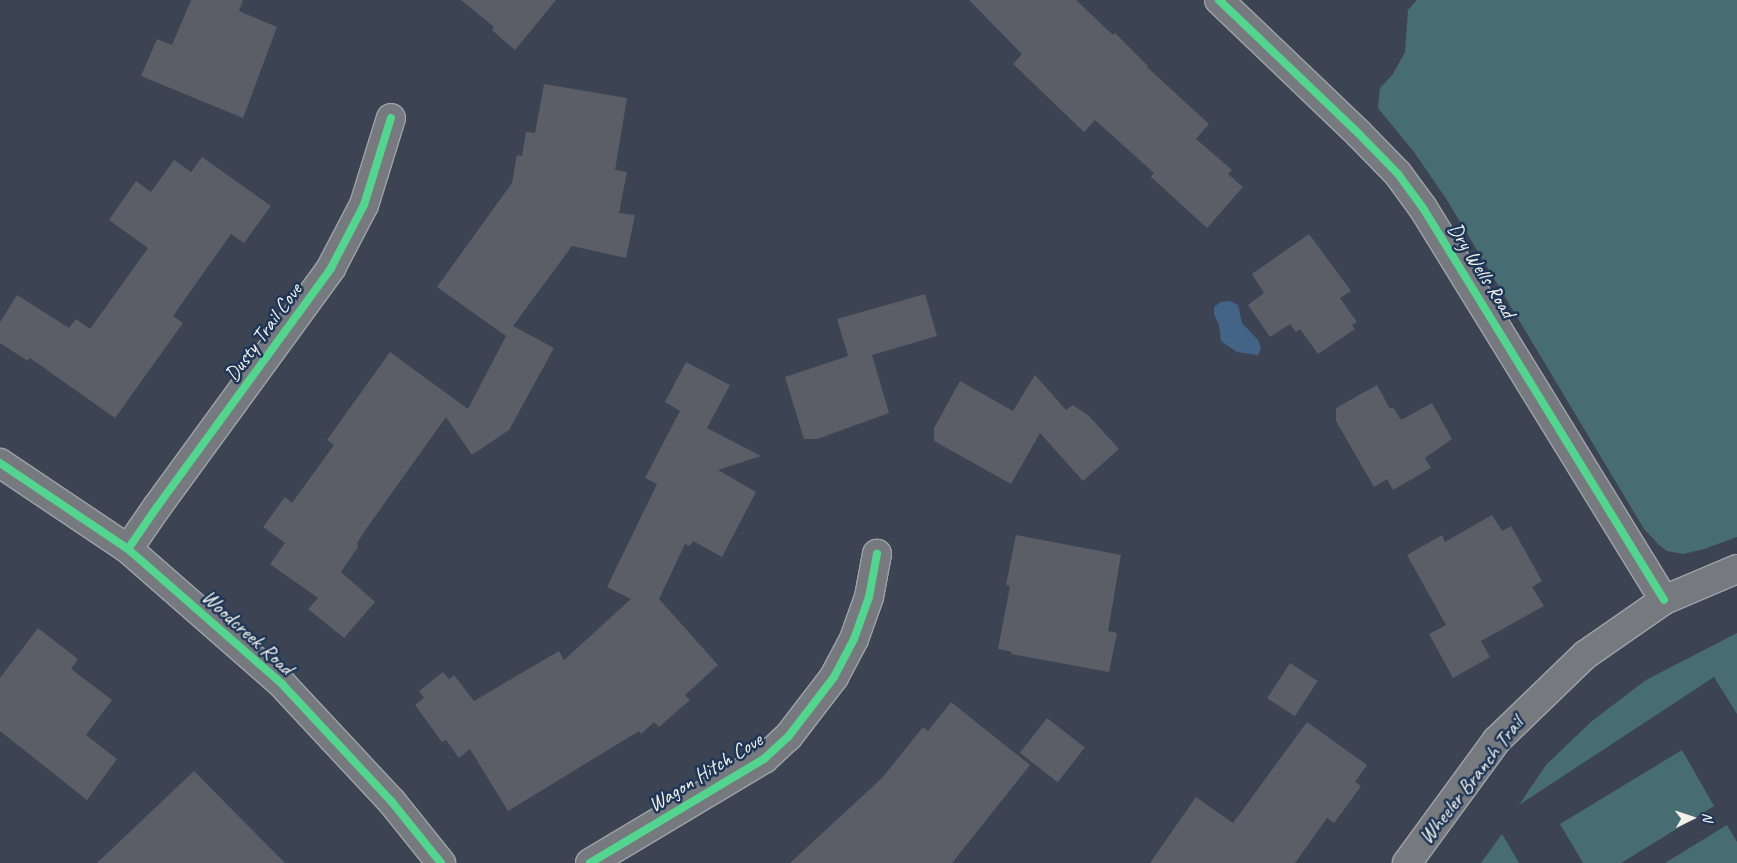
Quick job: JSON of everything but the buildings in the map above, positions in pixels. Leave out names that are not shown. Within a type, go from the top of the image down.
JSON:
[{"type":"street","name":"Dry Wells Road","points":[[1219,0],[1398,174],[1423,208],[1664,600]]},
{"type":"street","name":"Dusty Trail Cove","points":[[128,550],[157,507],[331,268],[364,205],[391,118]]},
{"type":"street","name":"Woodcreek Road","points":[[0,463],[128,550],[282,684],[392,802],[441,863]]},
{"type":"street","name":"Wagon Hitch Cove","points":[[590,863],[764,758],[788,737],[834,677],[854,639],[869,597],[877,554]]},
{"type":"street","name":"Wheeler Branch Trail","points":[[1407,863],[1497,740],[1585,655],[1664,600],[1737,569]]},
{"type":"green space","points":[[1417,0],[1737,0],[1737,537],[1704,549],[1683,554],[1667,551],[1644,529],[1447,200],[1414,152],[1378,108],[1380,88],[1393,74],[1405,52],[1408,10]]},
{"type":"green space","points":[[1737,633],[1737,714],[1714,677],[1519,805],[1546,765],[1592,721],[1646,680]]},
{"type":"green space","points":[[1682,750],[1714,806],[1621,863],[1583,863],[1560,824]]},
{"type":"green space","points":[[1727,825],[1737,842],[1737,863],[1665,863]]},
{"type":"green space","points":[[1502,834],[1519,863],[1481,863]]},
{"type":"water","points":[[1230,301],[1238,305],[1242,323],[1258,340],[1261,349],[1258,355],[1237,352],[1221,341],[1214,307],[1221,302]]},
{"type":"cycle path","points":[[1219,0],[1398,174],[1423,208],[1664,600]]},
{"type":"cycle path","points":[[128,549],[331,268],[364,205],[391,118]]},
{"type":"cycle path","points":[[0,463],[128,549],[282,684],[392,802],[441,863]]},
{"type":"cycle path","points":[[590,863],[764,759],[788,737],[834,677],[854,639],[869,597],[877,554]]}]
